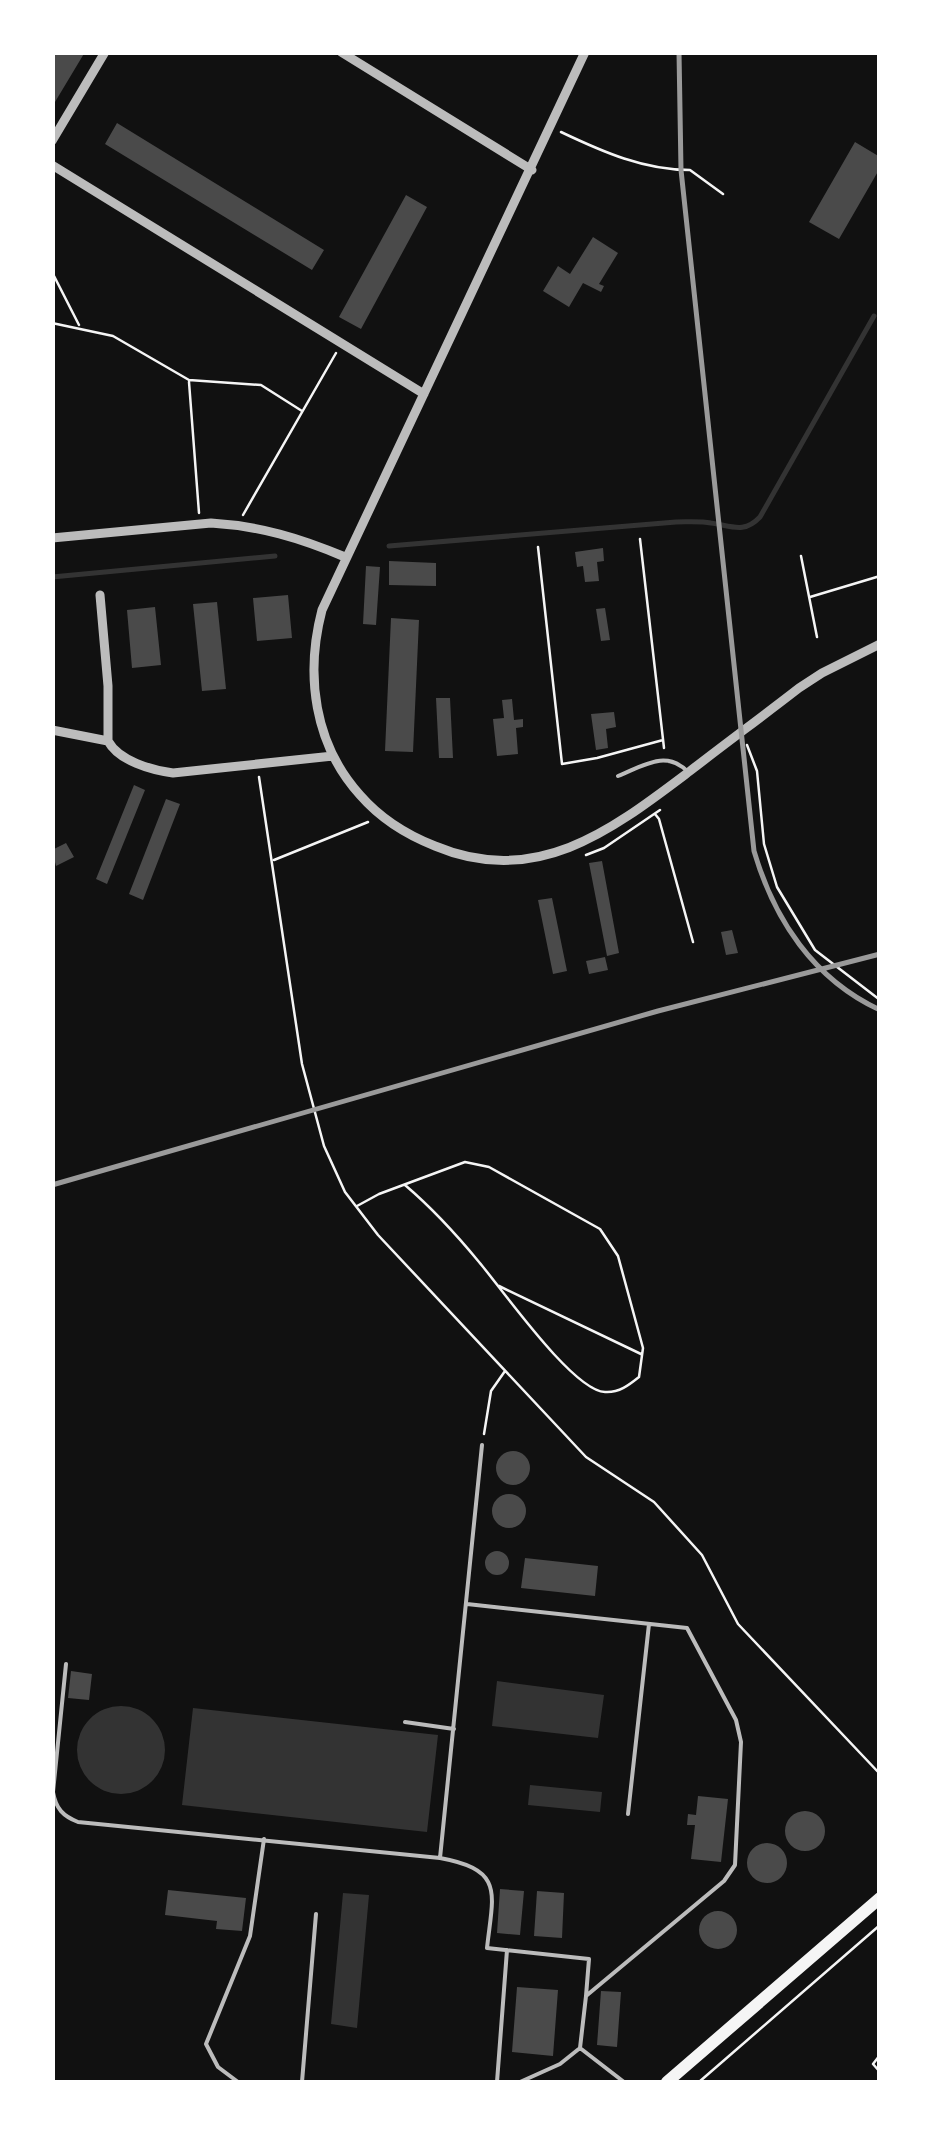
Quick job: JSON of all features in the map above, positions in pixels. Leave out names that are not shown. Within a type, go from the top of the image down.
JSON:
[{"type":"main road","points":[[667,2082],[880,1898]]},
{"type":"street","points":[[52,141],[106,52]]},
{"type":"street","points":[[340,52],[532,170]]},
{"type":"street","points":[[586,52],[322,610],[312,665],[319,714],[333,756],[354,788],[384,817],[442,849],[485,860],[548,855],[602,834],[810,680],[880,644]]},
{"type":"street","points":[[53,166],[424,394]]},
{"type":"street","points":[[52,538],[200,524],[238,525],[282,532],[345,557]]},
{"type":"street","points":[[100,595],[108,740],[114,751],[155,771],[172,774],[333,756]]},
{"type":"street","points":[[52,730],[108,740]]},
{"type":"lane","points":[[618,776],[660,759],[674,760],[688,772]]},
{"type":"lane","points":[[440,1858],[482,1445]]},
{"type":"lane","points":[[466,1604],[687,1628],[736,1720],[741,1742],[735,1866],[724,1881],[586,1996]]},
{"type":"lane","points":[[628,1814],[649,1624]]},
{"type":"lane","points":[[66,1664],[53,1792],[65,1816],[78,1822],[468,1863],[481,1872],[494,1893],[487,1948],[589,1959],[580,2048],[560,2064],[520,2082]]},
{"type":"lane","points":[[405,1722],[454,1729]]},
{"type":"lane","points":[[238,2082],[218,2067],[206,2044],[250,1936],[264,1840]]},
{"type":"lane","points":[[302,2082],[316,1914]]},
{"type":"lane","points":[[497,2082],[507,1950]]},
{"type":"lane","points":[[580,2048],[624,2082]]},
{"type":"path","points":[[552,128],[621,160],[651,163],[671,172],[690,170],[724,194]]},
{"type":"path","points":[[52,272],[79,326]]},
{"type":"path","points":[[52,322],[79,326],[127,343],[189,380],[261,386],[302,411]]},
{"type":"path","points":[[238,525],[342,343]]},
{"type":"path","points":[[189,380],[200,524]]},
{"type":"path","points":[[640,540],[667,760]]},
{"type":"path","points":[[538,547],[562,764],[662,740]]},
{"type":"path","points":[[802,556],[817,637]]},
{"type":"path","points":[[809,598],[880,576]]},
{"type":"path","points":[[746,742],[756,771],[764,844],[777,887],[815,950],[880,1000]]},
{"type":"path","points":[[257,766],[302,1064],[334,1172],[355,1207],[586,1457],[654,1502],[702,1555],[738,1624],[880,1774]]},
{"type":"path","points":[[604,848],[655,814],[692,942]]},
{"type":"path","points":[[272,861],[370,821]]},
{"type":"path","points":[[355,1207],[405,1185],[464,1162],[489,1167],[600,1229],[618,1256],[642,1355],[639,1377],[624,1389],[604,1393],[583,1384],[429,1206],[405,1185]]},
{"type":"path","points":[[498,1285],[642,1355]]},
{"type":"path","points":[[484,1430],[491,1392],[505,1371]]},
{"type":"path","points":[[699,2082],[880,1925]]},
{"type":"path","points":[[880,2056],[873,2064],[880,2072]]},
{"type":"shaded area","points":[[497,1681],[604,1695],[598,1738],[492,1726]]},
{"type":"shaded area","points":[[121,1706],[138,1709],[152,1719],[162,1733],[162,1767],[152,1781],[138,1791],[121,1794],[104,1791],[90,1781],[80,1767],[77,1750],[80,1733],[90,1719],[104,1709]]},
{"type":"shaded area","points":[[193,1708],[438,1735],[427,1832],[182,1805]]},
{"type":"shaded area","points":[[530,1785],[602,1792],[600,1812],[528,1805]]},
{"type":"shaded area","points":[[343,1893],[369,1895],[357,2028],[331,2024]]},
{"type":"building","points":[[57,52],[85,52],[52,107],[52,60]]},
{"type":"building","points":[[117,123],[324,250],[312,270],[105,144]]},
{"type":"building","points":[[855,142],[880,157],[880,168],[839,239],[809,222]]},
{"type":"building","points":[[406,195],[427,207],[361,329],[339,317]]},
{"type":"building","points":[[593,237],[618,253],[599,284],[604,286],[601,292],[583,283],[569,307],[543,291],[558,266],[570,274]]},
{"type":"building","points":[[603,548],[604,561],[597,562],[599,581],[585,582],[583,566],[577,567],[575,552]]},
{"type":"building","points":[[389,561],[436,563],[436,586],[389,585]]},
{"type":"building","points":[[366,566],[380,567],[376,625],[363,624]]},
{"type":"building","points":[[288,595],[292,638],[257,641],[253,598]]},
{"type":"building","points":[[217,602],[226,689],[202,691],[193,604]]},
{"type":"building","points":[[155,607],[161,665],[132,668],[127,610]]},
{"type":"building","points":[[605,608],[610,640],[601,641],[596,609]]},
{"type":"building","points":[[391,618],[419,620],[413,752],[385,751]]},
{"type":"building","points":[[436,698],[450,698],[453,758],[439,758]]},
{"type":"building","points":[[512,699],[514,720],[523,719],[523,727],[516,728],[518,754],[497,756],[493,719],[504,718],[502,700]]},
{"type":"building","points":[[614,712],[616,727],[606,729],[608,748],[596,750],[591,714]]},
{"type":"building","points":[[134,785],[145,790],[107,884],[96,879]]},
{"type":"building","points":[[166,799],[180,804],[143,900],[129,894]]},
{"type":"building","points":[[66,843],[74,857],[56,866],[52,850]]},
{"type":"building","points":[[602,861],[619,953],[607,956],[589,863]]},
{"type":"building","points":[[552,898],[567,971],[553,974],[538,900]]},
{"type":"building","points":[[732,930],[738,953],[726,955],[721,932]]},
{"type":"building","points":[[605,957],[608,970],[589,974],[586,961]]},
{"type":"building","points":[[513,1451],[525,1456],[530,1468],[525,1480],[513,1485],[501,1480],[496,1468],[501,1456]]},
{"type":"building","points":[[509,1494],[521,1499],[526,1511],[521,1523],[509,1528],[497,1523],[492,1511],[497,1499]]},
{"type":"building","points":[[492,1551],[502,1551],[509,1563],[502,1575],[492,1575],[485,1568],[485,1558]]},
{"type":"building","points":[[525,1558],[598,1566],[595,1596],[521,1588]]},
{"type":"building","points":[[71,1671],[92,1674],[89,1700],[68,1698]]},
{"type":"building","points":[[698,1796],[728,1799],[721,1862],[691,1859],[695,1825],[687,1825],[688,1814],[696,1815]]},
{"type":"building","points":[[805,1811],[819,1817],[825,1831],[819,1845],[805,1851],[791,1845],[785,1831],[791,1817]]},
{"type":"building","points":[[767,1843],[781,1849],[787,1863],[781,1877],[767,1883],[753,1877],[747,1863],[753,1849]]},
{"type":"building","points":[[500,1889],[524,1891],[520,1935],[497,1933]]},
{"type":"building","points":[[168,1890],[246,1898],[242,1931],[216,1929],[217,1921],[165,1915]]},
{"type":"building","points":[[537,1891],[564,1893],[562,1938],[534,1936]]},
{"type":"building","points":[[718,1911],[731,1917],[737,1930],[731,1943],[718,1949],[705,1943],[699,1930],[705,1917]]},
{"type":"building","points":[[517,1987],[558,1990],[553,2056],[512,2052]]},
{"type":"building","points":[[601,1991],[621,1992],[617,2047],[597,2045]]},
{"type":"waterway","points":[[389,546],[676,522],[749,526],[760,517],[874,316]]},
{"type":"waterway","points":[[52,577],[275,556]]},
{"type":"railway","points":[[679,52],[681,170],[754,851],[773,900],[799,944],[835,982],[880,1010]]},
{"type":"railway","points":[[52,1185],[658,1011],[880,954]]}]
